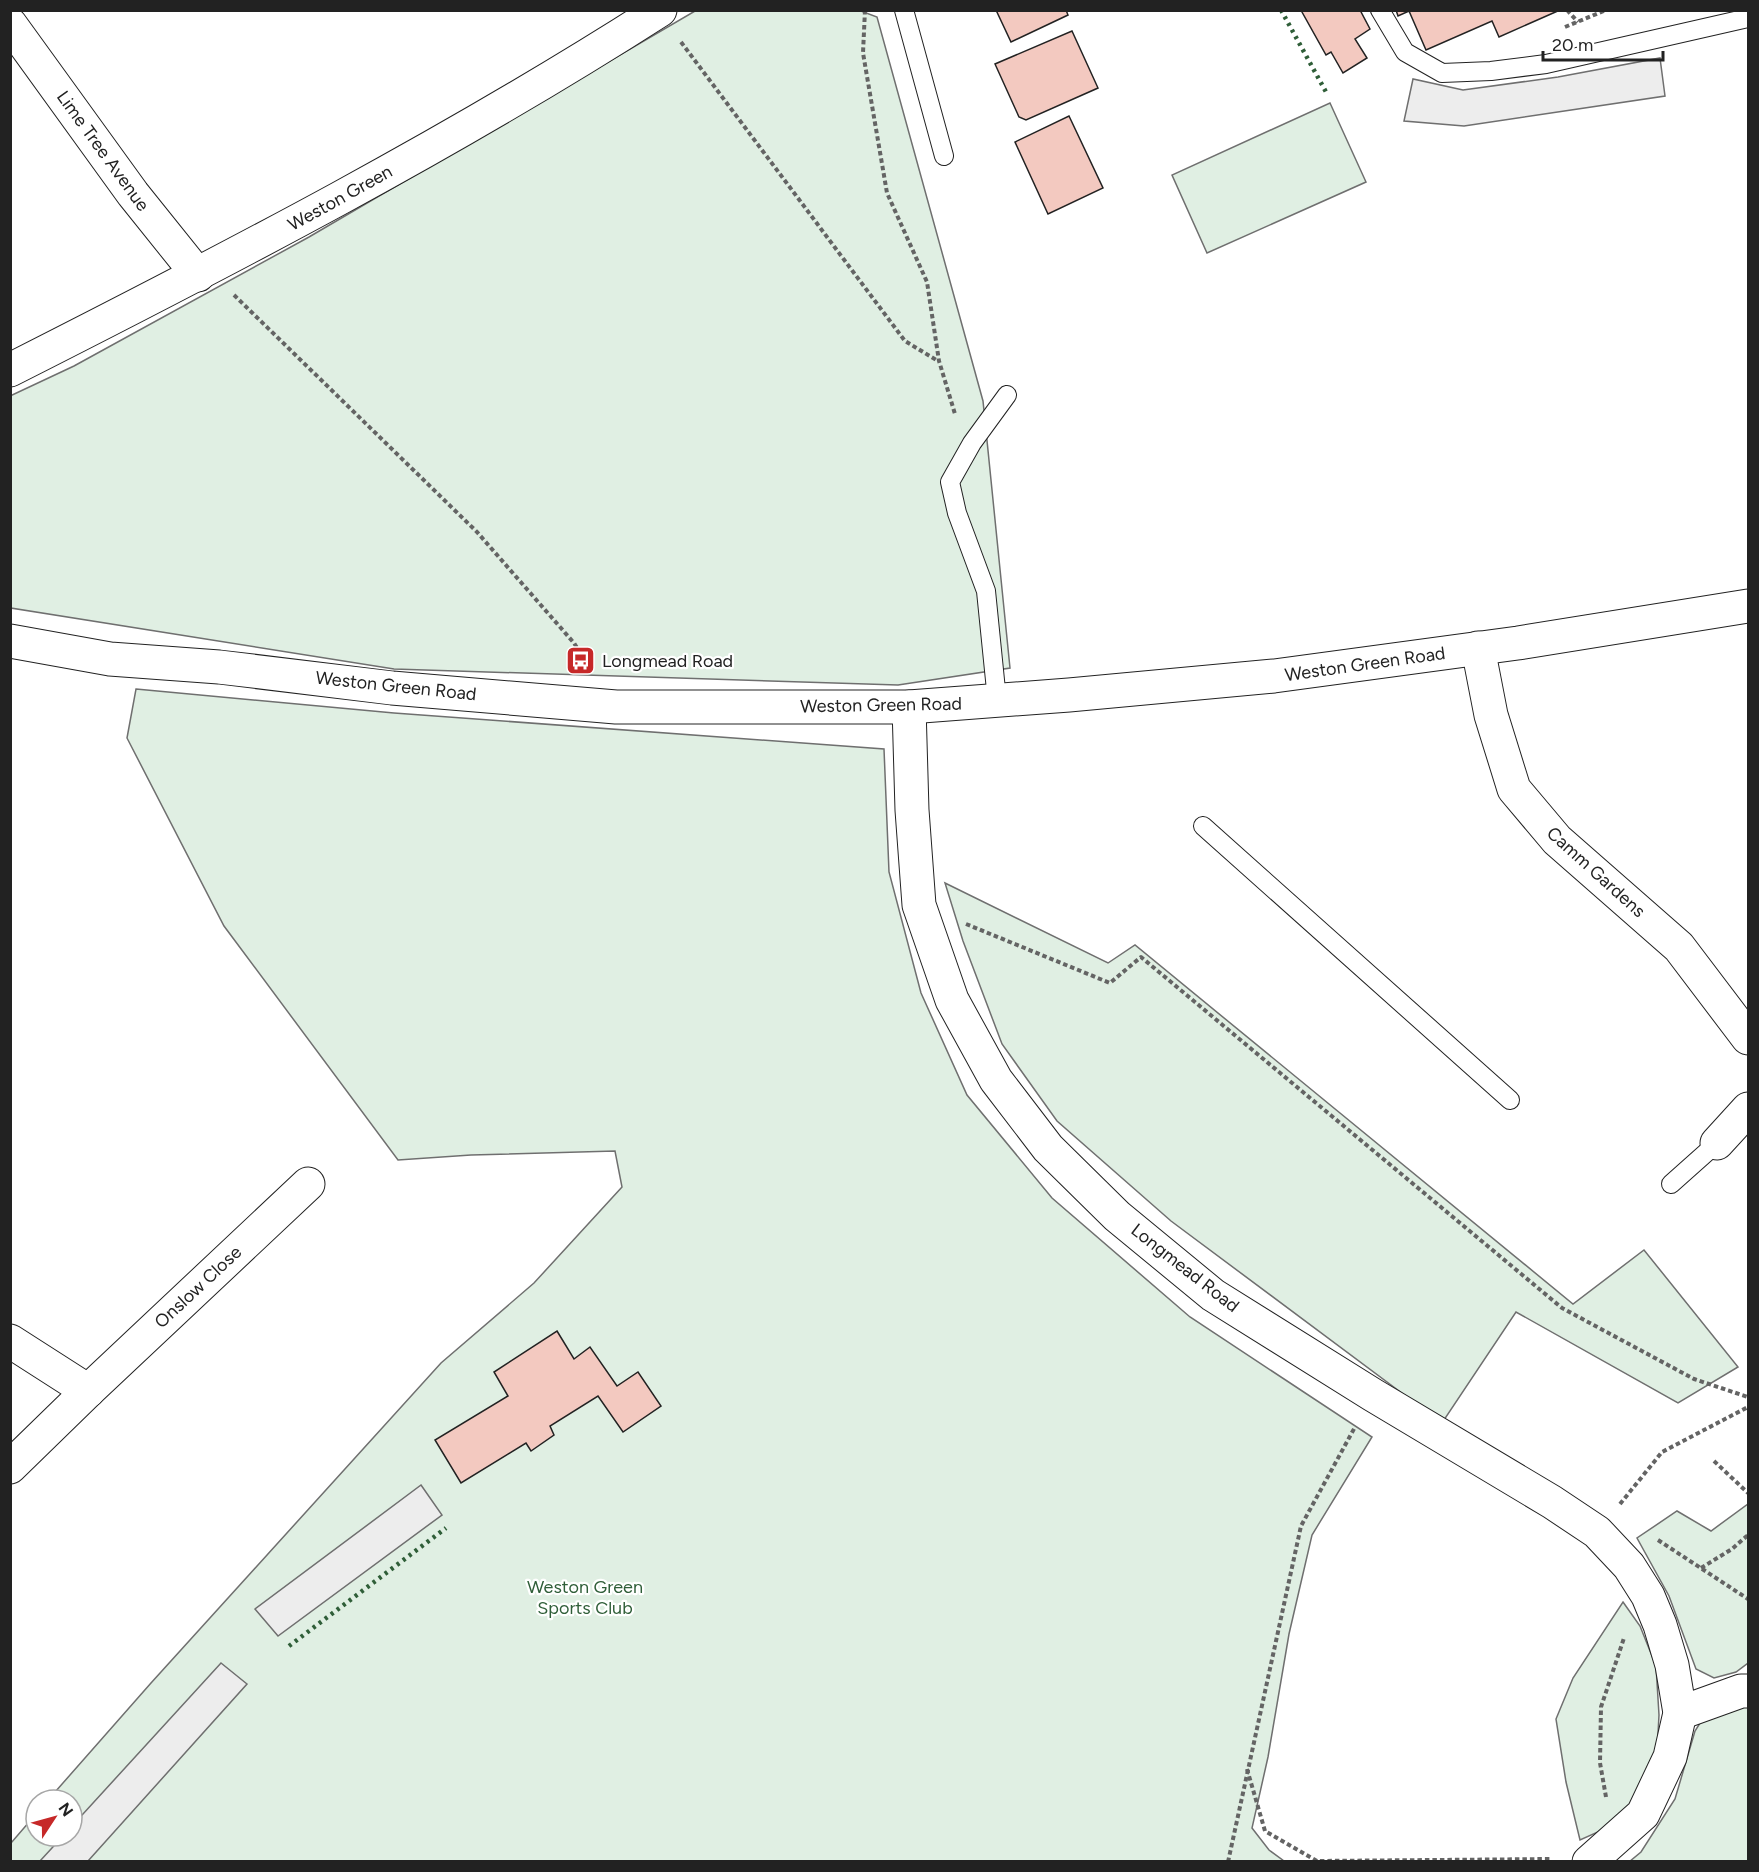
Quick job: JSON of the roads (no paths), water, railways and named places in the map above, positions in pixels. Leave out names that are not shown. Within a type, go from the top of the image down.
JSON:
[{"type":"street","name":"Weston Green","points":[[10,370],[203,272],[351,193],[578,62],[658,11]]},
{"type":"street","name":"Lime Tree Avenue","points":[[10,24],[134,194],[203,272]]},
{"type":"street","name":"Weston Green Road","points":[[10,641],[110,659],[219,667],[392,687],[616,707],[909,707],[1274,676],[1478,648],[1749,606]]},
{"type":"street","name":"Camm Gardens","points":[[1478,648],[1491,715],[1514,789],[1557,840],[1678,947],[1749,1038]]},
{"type":"street","name":"Longmead Road","points":[[909,707],[912,810],[919,905],[952,1000],[996,1080],[1048,1148],[1117,1216],[1214,1295],[1373,1395],[1552,1502],[1597,1532],[1629,1566],[1648,1596],[1660,1625],[1672,1665],[1680,1713],[1670,1757],[1643,1814],[1594,1857]]},
{"type":"street","points":[[1716,1143],[1749,1109]]},
{"type":"street","name":"Onslow Close","points":[[10,1467],[308,1184]]},
{"type":"street","points":[[10,1341],[88,1391]]},
{"type":"street","points":[[1680,1713],[1742,1691],[1749,1691]]},
{"type":"lane","points":[[904,10],[944,156]]},
{"type":"lane","points":[[1380,10],[1405,52],[1442,73],[1491,71],[1545,64],[1749,18]]},
{"type":"lane","points":[[997,700],[986,591],[957,513],[950,482],[967,452],[1007,395]]},
{"type":"lane","points":[[1203,826],[1510,1100]]},
{"type":"lane","points":[[1671,1184],[1716,1143]]},
{"type":"place","name":"Longmead Road","points":[[581,661]]},
{"type":"park label","name":"Weston Green Sports Club","points":[[585,1597]]}]
